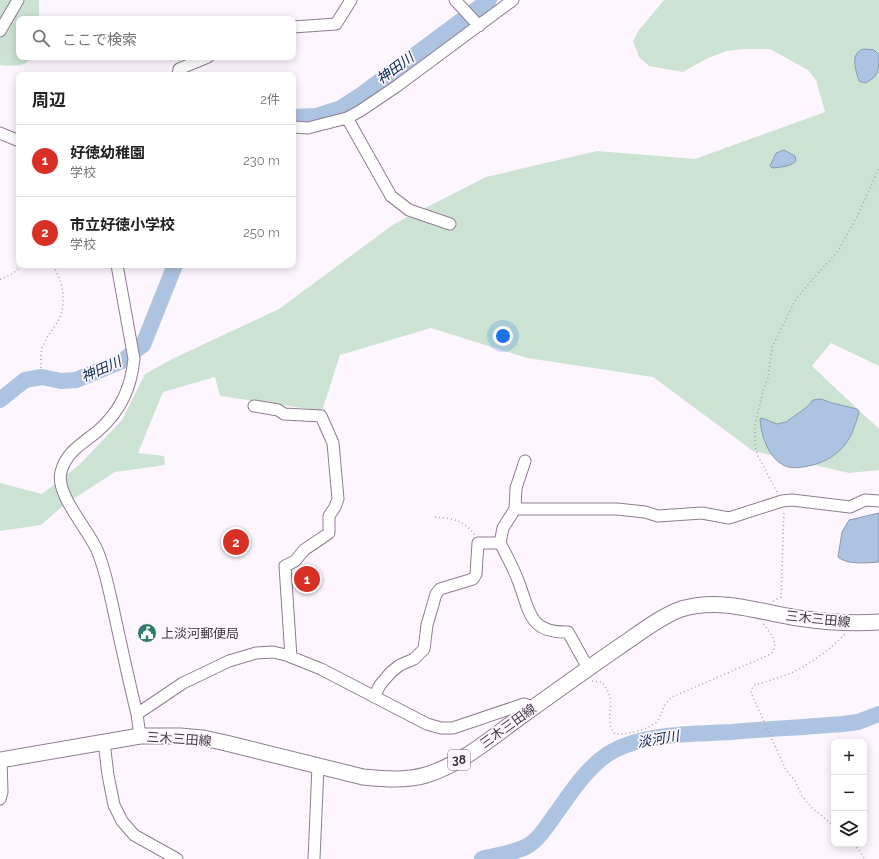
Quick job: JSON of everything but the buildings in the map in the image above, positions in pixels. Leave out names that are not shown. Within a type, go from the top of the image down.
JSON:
[{"type":"main road","name":"三木三田線","points":[[0,760],[140,736],[180,736],[203,738],[226,743],[362,777],[384,780],[404,779],[425,775],[448,767],[469,754],[533,708],[587,675],[642,631],[680,610],[699,605],[720,604],[799,618],[857,624],[879,622]]},
{"type":"street","points":[[0,31],[18,0]]},
{"type":"street","points":[[296,27],[336,24],[351,0]]},
{"type":"street","points":[[455,0],[473,18]]},
{"type":"street","points":[[296,127],[308,128],[347,118],[397,86],[473,18],[513,0]]},
{"type":"street","points":[[178,72],[179,69],[201,60]]},
{"type":"street","points":[[347,118],[390,196],[409,210],[450,224]]},
{"type":"street","points":[[0,133],[16,140]]},
{"type":"street","points":[[118,268],[134,359],[127,392],[118,409],[99,430],[76,447],[66,459],[60,473],[64,495],[97,549],[106,576],[137,714],[140,736]]},
{"type":"street","points":[[254,406],[278,410],[284,414],[321,416],[332,443],[338,499],[329,516],[329,533],[304,550],[295,561],[285,566],[291,657]]},
{"type":"street","points":[[525,461],[516,488],[515,510],[503,528],[500,543],[514,569],[529,613],[536,622],[545,629],[558,632],[568,632],[587,675]]},
{"type":"street","points":[[515,510],[617,509],[646,512],[658,516],[702,513],[730,518],[782,501],[792,500],[850,507],[865,500],[879,501]]},
{"type":"street","points":[[374,698],[380,685],[391,672],[400,665],[414,660],[424,649],[427,625],[436,594],[440,589],[473,579],[476,574],[478,543],[500,543]]},
{"type":"street","points":[[137,714],[183,683],[229,661],[256,653],[273,652],[291,657],[321,669],[374,698],[427,724],[441,728],[453,728],[524,704],[533,708]]},
{"type":"street","points":[[104,742],[108,775],[114,805],[122,822],[134,835],[178,859]]},
{"type":"street","points":[[0,760],[2,792],[0,799]]},
{"type":"street","points":[[314,859],[318,766]]},
{"type":"path","points":[[587,675],[597,681],[602,682],[606,688],[610,698],[610,729],[615,734],[621,735],[653,726],[658,721],[665,703],[672,697],[770,654],[775,649],[774,642],[753,610],[782,596],[784,507],[757,454],[754,443],[754,425],[768,378],[772,347],[796,299],[838,251],[858,215],[879,168]]},
{"type":"path","points":[[0,279],[16,272],[20,268]]},
{"type":"path","points":[[41,368],[42,346],[60,318],[63,305],[63,294],[60,280],[54,268]]},
{"type":"path","points":[[435,517],[453,519],[462,522],[469,527],[475,535],[478,543]]},
{"type":"path","points":[[831,824],[812,808],[802,796],[784,764],[751,693],[753,686],[787,675],[814,660],[832,647],[857,624]]},
{"type":"path","points":[[856,847],[865,859]]},
{"type":"green space","points":[[0,0],[39,0],[39,16],[16,16],[16,60],[29,61],[22,65],[0,65]]},
{"type":"green space","points":[[664,0],[879,0],[879,366],[831,343],[812,366],[879,429],[879,470],[849,473],[753,451],[653,377],[527,358],[431,328],[340,355],[322,411],[220,396],[215,377],[163,392],[138,453],[164,456],[165,465],[115,472],[64,505],[41,525],[0,531],[0,483],[42,494],[79,465],[122,420],[145,374],[172,359],[279,309],[394,224],[486,177],[597,151],[695,159],[825,112],[816,80],[808,70],[770,49],[743,49],[726,51],[706,59],[683,72],[649,66],[639,57],[633,41],[639,30]]},
{"type":"water","points":[[864,49],[874,50],[879,55],[879,64],[876,75],[870,81],[865,83],[859,81],[855,62],[856,54]]},
{"type":"water","points":[[784,150],[795,156],[796,161],[788,166],[772,168],[770,166],[776,153]]},
{"type":"water","points":[[821,399],[857,409],[859,412],[850,437],[837,453],[820,463],[798,468],[786,467],[773,457],[769,451],[762,432],[760,419],[762,418],[777,424],[786,422],[807,407],[813,400]]},
{"type":"water","points":[[879,513],[879,562],[852,562],[842,560],[838,557],[842,532],[849,520]]},
{"type":"waterway","name":"神田川","points":[[296,117],[316,116],[341,108],[361,95],[489,0]]},
{"type":"waterway","name":"神田川","points":[[0,400],[25,380],[42,377],[61,381],[76,380],[122,361],[143,345],[174,268]]},
{"type":"waterway","name":"淡河川","points":[[482,859],[516,851],[533,842],[544,831],[584,776],[599,760],[621,747],[651,738],[684,734],[843,724],[858,722],[879,714]]},
{"type":"place","name":"市立好徳小学校","points":[[236,542]]},
{"type":"place","name":"好徳幼稚園","points":[[307,579]]},
{"type":"place","name":"上淡河郵便局","points":[[147,633]]}]
